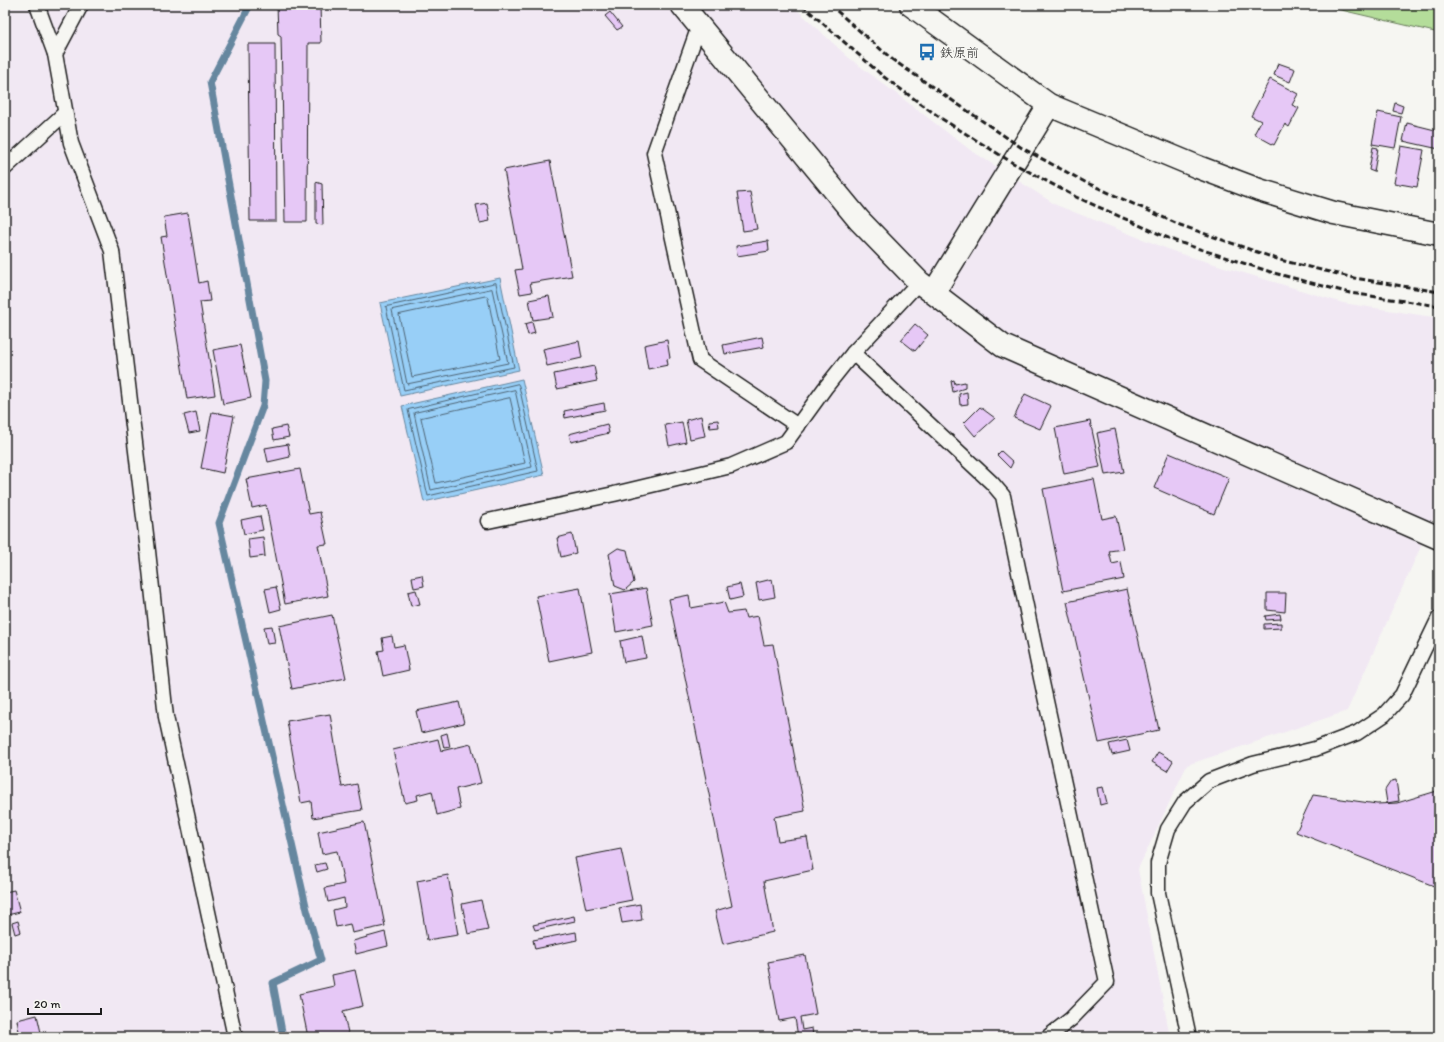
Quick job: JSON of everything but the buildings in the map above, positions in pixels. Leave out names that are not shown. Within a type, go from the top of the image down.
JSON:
[{"type":"street","points":[[682,5],[859,220],[926,287],[1003,346],[1439,538]]},
{"type":"street","points":[[911,5],[1049,105],[1198,167],[1259,190],[1334,213],[1439,234]]},
{"type":"street","points":[[926,287],[1049,105]]},
{"type":"lane","points":[[38,5],[55,54],[71,143],[112,252],[166,717],[235,1037]]},
{"type":"lane","points":[[55,54],[81,5]]},
{"type":"lane","points":[[699,26],[654,152],[700,360],[798,426]]},
{"type":"lane","points":[[5,168],[65,113]]},
{"type":"lane","points":[[488,521],[614,494],[731,466],[786,442],[825,388],[853,353],[926,287]]},
{"type":"lane","points":[[853,353],[1003,496],[1107,982],[1071,1019],[1048,1037]]},
{"type":"lane","points":[[1189,1037],[1158,893],[1158,863],[1168,829],[1185,802],[1209,781],[1253,764],[1315,749],[1357,733],[1384,715],[1402,696],[1439,618]]},
{"type":"shaded area","points":[[5,5],[792,5],[848,57],[969,149],[1056,205],[1178,253],[1343,303],[1439,318],[1439,506],[1347,711],[1187,765],[1138,869],[1170,1037],[5,1037]]},
{"type":"green space","points":[[1320,5],[1439,5],[1439,33]]},
{"type":"water","points":[[500,278],[519,370],[400,396],[380,303]]},
{"type":"water","points":[[522,379],[544,475],[424,502],[402,406]]},
{"type":"waterway","points":[[250,5],[210,82],[265,381],[263,406],[219,523],[307,910],[321,960],[273,983],[283,1037]]},
{"type":"railway","points":[[802,5],[884,77],[942,119],[1013,163],[1076,197],[1175,241],[1274,273],[1350,293],[1439,306]]},
{"type":"railway","points":[[830,5],[893,60],[1022,148],[1085,182],[1180,225],[1280,260],[1354,278],[1439,292]]},
{"type":"place","name":"鉄原前","points":[[927,52]]}]
